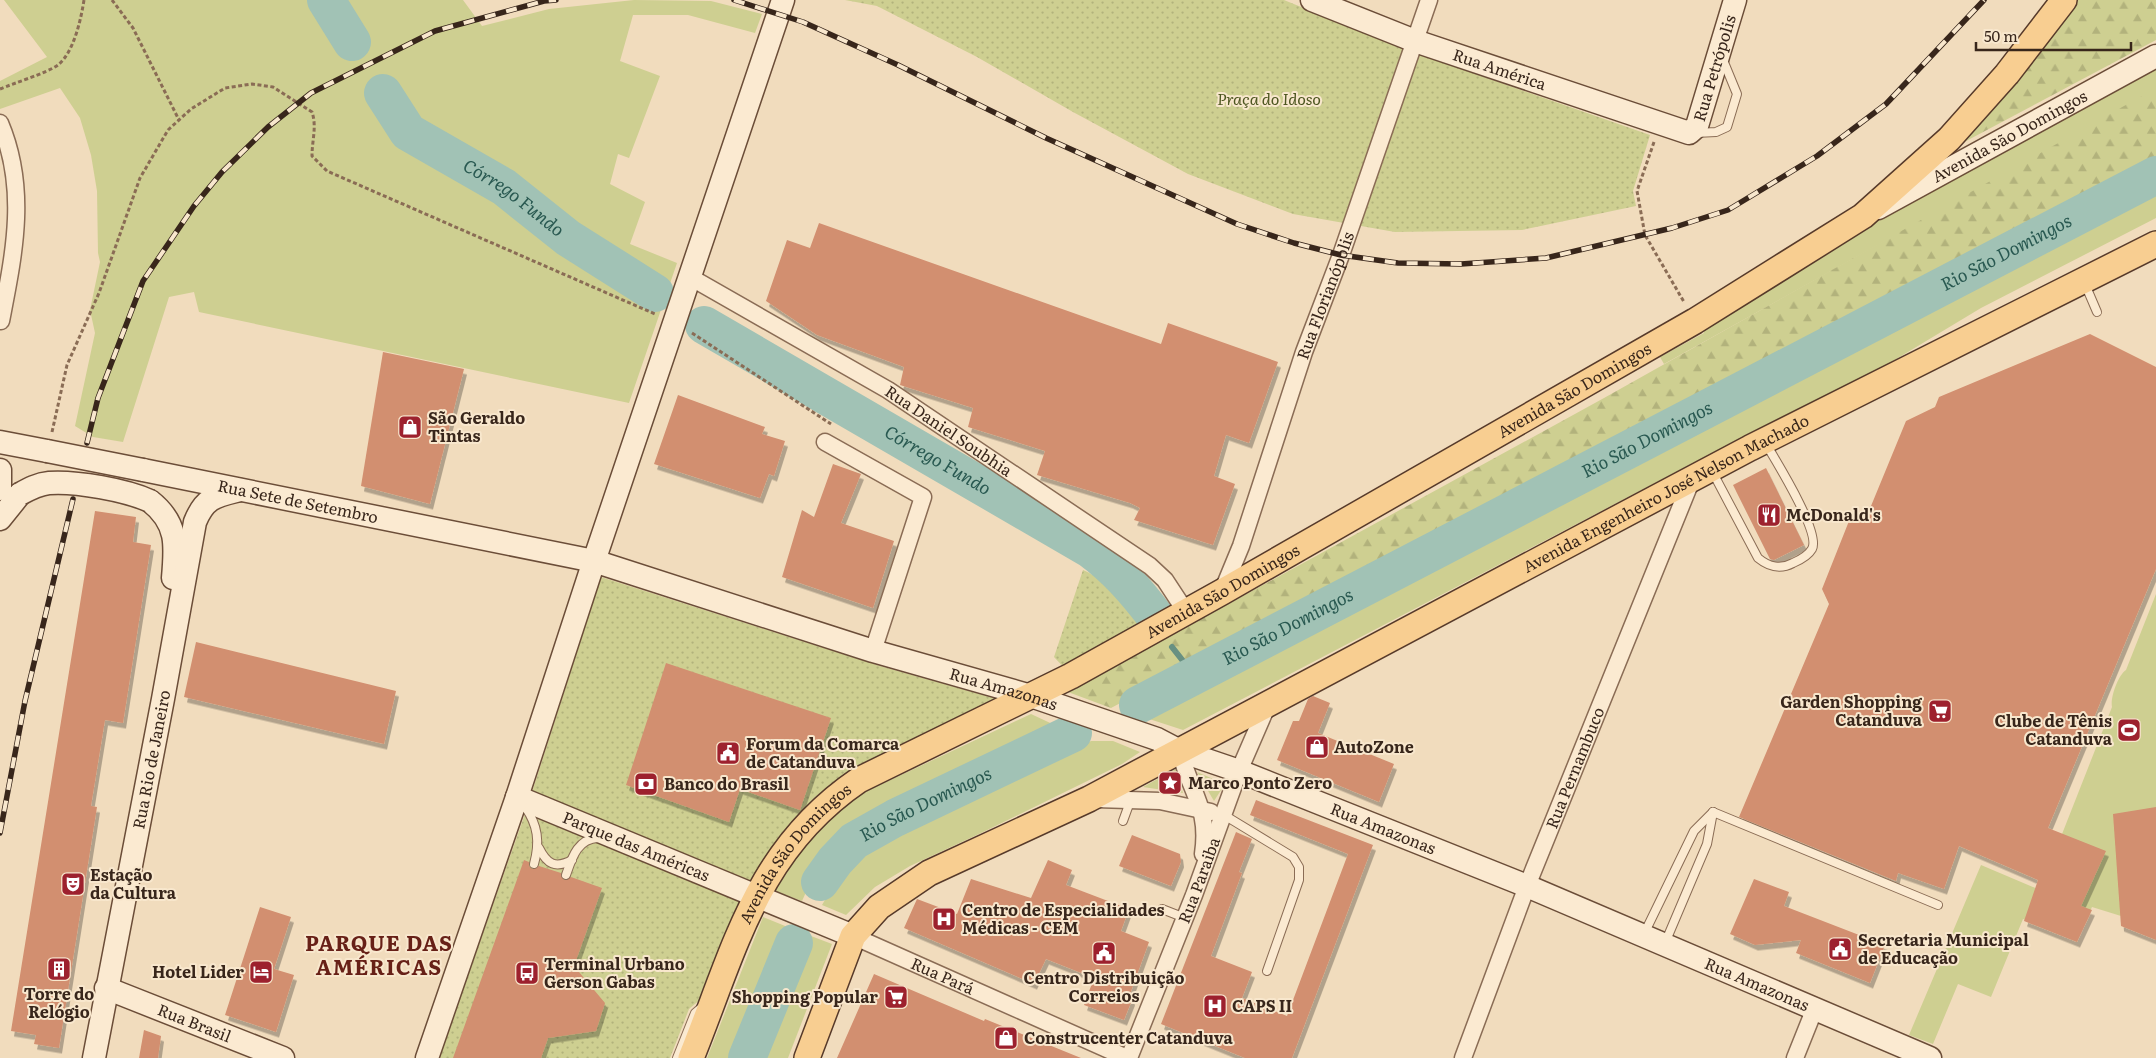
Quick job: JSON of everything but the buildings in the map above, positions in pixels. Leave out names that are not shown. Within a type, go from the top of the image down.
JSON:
[{"type":"main road","name":"Avenida São Domingos","points":[[691,1058],[718,992],[791,841],[812,817],[834,797],[859,780],[1071,676],[1222,592],[1695,320],[1863,216],[1949,139],[2007,74],[2064,0]]},
{"type":"main road","name":"Avenida Engenheiro José Nelson Machado","points":[[1180,751],[1764,440],[2156,244]]},
{"type":"main road","points":[[807,1058],[847,933],[879,907],[929,874],[1089,799],[1180,751]]},
{"type":"street","points":[[427,1058],[517,797],[594,561],[783,0]]},
{"type":"street","name":"Rua América","points":[[1312,0],[1415,41],[1689,134]]},
{"type":"street","name":"Rua Florianópolis","points":[[1222,592],[1241,546],[1304,352],[1341,255],[1429,0]]},
{"type":"street","name":"Rua Petrópolis","points":[[1689,134],[1696,126],[1735,0]]},
{"type":"street","name":"Avenida São Domingos","points":[[1863,216],[2156,56]]},
{"type":"street","points":[[0,123],[8,142],[17,198],[15,244],[1,321]]},
{"type":"street","name":"Rua Daniel Soubhia","points":[[690,277],[888,390],[1150,566],[1165,580],[1176,617]]},
{"type":"street","name":"Rua Sete de Setembro","points":[[0,442],[594,561]]},
{"type":"street","points":[[825,442],[923,497],[873,651]]},
{"type":"street","points":[[0,470],[10,492],[0,519]]},
{"type":"street","name":"Rua Pernambuco","points":[[1463,1058],[1527,886],[1701,474]]},
{"type":"street","points":[[10,492],[50,483],[114,490],[138,495],[150,501],[166,515],[172,528],[175,553],[163,699]]},
{"type":"street","name":"Rua Rio de Janeiro","points":[[94,1058],[195,522],[199,510],[207,501],[216,496],[244,490]]},
{"type":"street","name":"Rua Amazonas","points":[[594,561],[873,651],[1031,696],[1157,739],[1180,751],[1239,771],[1527,886],[1815,1008],[1921,1056]]},
{"type":"street","name":"Rua Paraiba","points":[[1128,1058],[1194,895],[1239,771],[1269,703]]},
{"type":"street","points":[[1180,751],[1188,776],[1203,810],[1205,833],[1194,895]]},
{"type":"street","name":"Parque das Américas","points":[[517,797],[762,900]]},
{"type":"street","points":[[1089,799],[1160,801],[1224,815]]},
{"type":"street","name":"Rua Pará","points":[[762,900],[847,933],[1128,1058]]},
{"type":"street","name":"Rua Brasil","points":[[106,988],[283,1058]]},
{"type":"street","points":[[1798,1057],[1815,1008]]},
{"type":"lane","points":[[2084,281],[2097,312]]},
{"type":"lane","points":[[1701,474],[1758,558],[1772,567],[1788,566],[1812,549],[1812,533],[1764,440]]},
{"type":"lane","points":[[517,797],[534,821],[539,848],[544,859],[552,865],[562,865],[572,860]]},
{"type":"lane","points":[[1123,821],[1131,799]]},
{"type":"lane","points":[[1643,936],[1694,832],[1705,818],[1713,812]]},
{"type":"lane","points":[[1664,944],[1707,844],[1713,812]]},
{"type":"lane","points":[[1713,812],[1938,905]]},
{"type":"lane","points":[[1224,815],[1293,857],[1299,867],[1299,880],[1268,971]]},
{"type":"lane","points":[[1705,818],[1712,825]]},
{"type":"lane","points":[[566,875],[579,846],[591,839],[612,837]]},
{"type":"lane","points":[[534,864],[539,848]]},
{"type":"lane","points":[[1162,909],[1185,918]]},
{"type":"lane","points":[[676,1058],[695,1013],[718,992]]},
{"type":"path","points":[[0,89],[58,64],[70,47],[80,23],[84,0]]},
{"type":"path","points":[[112,0],[133,28],[179,120]]},
{"type":"path","points":[[42,450],[67,365],[99,293],[140,178],[168,130],[191,109],[224,88],[252,84],[272,87],[312,112],[316,125],[312,137],[312,156],[327,171],[612,297],[674,322],[837,427]]},
{"type":"path","points":[[1660,125],[1637,191],[1644,235],[1695,320]]},
{"type":"green space","points":[[4,0],[463,0],[482,26],[549,9],[634,0],[711,1],[762,14],[755,33],[688,15],[633,15],[620,61],[660,76],[629,158],[618,154],[610,184],[645,202],[630,244],[677,263],[629,403],[199,312],[194,292],[169,297],[123,442],[93,437],[75,426],[95,333],[90,310],[100,262],[98,253],[97,191],[91,155],[80,118],[60,88],[0,109],[0,81],[47,57]]},
{"type":"green space","name":"Praça do Idoso","points":[[845,0],[1284,0],[1404,49],[1650,135],[1633,191],[1636,206],[1522,230],[1395,232],[1293,214],[1188,174],[1073,112],[977,57],[877,6]]},
{"type":"green space","points":[[2072,0],[2156,0],[2156,40],[1953,148]]},
{"type":"green space","points":[[2156,65],[2156,90],[1664,364],[1660,357],[1704,333],[1701,324],[1881,212]]},
{"type":"green space","points":[[2156,88],[2156,156],[1111,708],[1068,692],[1604,398]]},
{"type":"green space","points":[[2156,184],[2156,218],[1981,308],[1878,370],[1735,441],[1183,730],[1137,715],[1962,281]]},
{"type":"green space","points":[[1083,570],[1102,580],[1120,594],[1134,610],[1144,630],[1069,673],[1054,657]]},
{"type":"green space","points":[[601,577],[880,666],[997,699],[850,770],[814,798],[778,838],[753,876],[702,998],[689,1009],[670,1058],[439,1058],[525,814]]},
{"type":"green space","name":"Clube de Tênis Catanduva","points":[[2156,594],[2156,939],[2121,916],[2092,907],[2076,940],[2023,919],[1991,997],[1958,984],[1933,1044],[1909,1035],[1981,865],[2040,890],[2112,707],[2115,687],[2126,670]]},
{"type":"green space","points":[[1031,714],[1061,728],[849,831],[821,859],[802,901],[775,891],[804,846],[838,810],[867,791]]},
{"type":"green space","points":[[1091,741],[1113,741],[1140,752],[1122,764],[910,866],[875,887],[846,915],[822,905],[836,881],[857,857],[894,834]]},
{"type":"green space","points":[[1176,769],[1183,793],[1143,787]]},
{"type":"green space","points":[[1197,772],[1225,784],[1214,801]]},
{"type":"green space","points":[[763,917],[790,928],[738,1058],[707,1058]]},
{"type":"green space","points":[[811,936],[832,944],[788,1058],[763,1058]]},
{"type":"waterway","name":"Córrego Fundo","points":[[326,0],[352,42]]},
{"type":"waterway","name":"Córrego Fundo","points":[[383,93],[408,132],[504,187],[568,238],[655,293]]},
{"type":"waterway","name":"Rio São Domingos","points":[[1138,705],[2156,175]]},
{"type":"waterway","name":"Córrego Fundo","points":[[704,325],[1090,549],[1125,580],[1155,616]]},
{"type":"waterway","points":[[1172,647],[1194,675]]},
{"type":"waterway","name":"Rio São Domingos","points":[[820,882],[835,861],[854,841],[895,818],[1073,733]]},
{"type":"waterway","name":"Rio São Domingos","points":[[747,1058],[794,943]]},
{"type":"railway","points":[[87,443],[98,398],[143,281],[194,206],[222,172],[268,127],[311,93],[435,31],[544,1],[556,0]]},
{"type":"railway","points":[[734,0],[803,22],[898,65],[1046,138],[1237,224],[1294,243],[1341,255],[1398,263],[1461,264],[1546,258],[1672,228],[1728,210],[1817,156],[1886,104],[1984,0]]},
{"type":"railway","points":[[0,833],[25,701],[73,499]]},
{"type":"place","name":"São Geraldo Tintas","points":[[410,427]]},
{"type":"place","name":"McDonald's","points":[[1769,515]]},
{"type":"place","name":"Garden Shopping Catanduva","points":[[1940,711]]},
{"type":"place","name":"Clube de Tênis Catanduva","points":[[2129,730]]},
{"type":"place","name":"AutoZone","points":[[1317,747]]},
{"type":"place","name":"Forum da Comarca de Catanduva","points":[[728,753]]},
{"type":"place","name":"Marco Ponto Zero","points":[[1170,783]]},
{"type":"place","name":"Banco do Brasil","points":[[646,784]]},
{"type":"place","name":"Estação da Cultura","points":[[73,884]]},
{"type":"place","name":"Centro de Especialidades Médicas - CEM","points":[[944,919]]},
{"type":"place","name":"Secretaria Municipal de Educação","points":[[1840,949]]},
{"type":"place","name":"Centro Distribuição Correios","points":[[1104,953]]},
{"type":"place","name":"Torre do Relógio","points":[[59,969]]},
{"type":"place","name":"Hotel Lider","points":[[261,972]]},
{"type":"place","name":"Terminal Urbano Gerson Gabas","points":[[527,973]]},
{"type":"place","name":"Shopping Popular","points":[[896,997]]},
{"type":"place","name":"CAPS II","points":[[1215,1006]]},
{"type":"place","name":"Construcenter Catanduva","points":[[1006,1038]]},
{"type":"district","name":"PARQUE DAS AMÉRICAS","points":[[379,956]]}]
